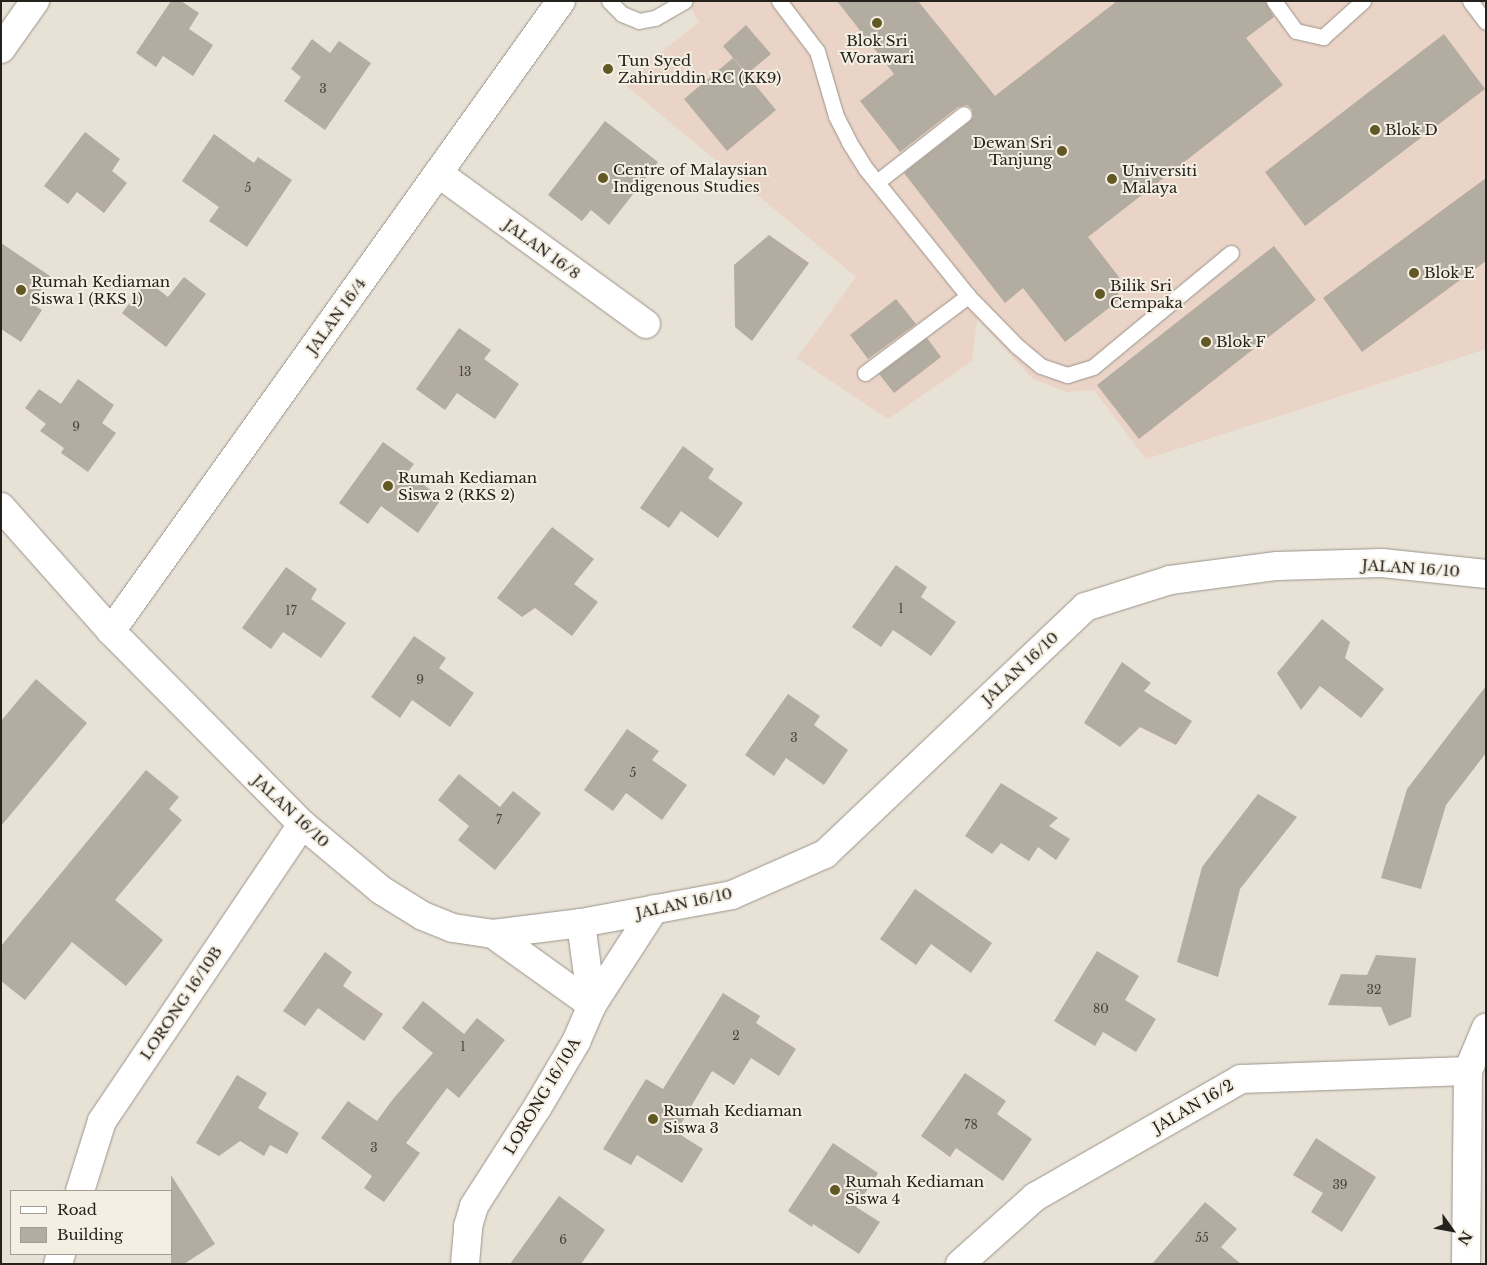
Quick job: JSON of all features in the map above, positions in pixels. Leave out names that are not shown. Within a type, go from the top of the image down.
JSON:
[{"type":"street","points":[[1,49],[35,1]]},
{"type":"street","name":"JALAN 16/4","points":[[111,631],[561,1]]},
{"type":"street","name":"JALAN 16/8","points":[[438,174],[646,324]]},
{"type":"street","name":"JALAN 16/10","points":[[1,508],[111,631],[302,824],[381,890],[423,916],[453,928],[493,934],[581,923],[732,894],[825,854],[1085,607],[1170,580],[1277,566],[1382,563],[1486,574]]},
{"type":"street","name":"LORONG 16/10B","points":[[80,1190],[102,1121],[302,824]]},
{"type":"street","name":"LORONG 16/10A","points":[[465,1264],[468,1226],[474,1206],[576,1042],[592,1005],[654,909]]},
{"type":"street","points":[[581,923],[592,1005]]},
{"type":"street","points":[[493,934],[592,1005]]},
{"type":"street","points":[[1466,1264],[1468,1071],[1486,1028]]},
{"type":"street","name":"JALAN 16/2","points":[[960,1264],[1035,1197],[1241,1079],[1468,1071]]},
{"type":"lane","points":[[609,1],[622,14],[639,21],[655,18],[684,1]]},
{"type":"lane","points":[[778,1],[817,51],[836,116],[849,142],[877,182],[968,296],[1017,346],[1041,366],[1067,375],[1093,367],[1231,253]]},
{"type":"lane","points":[[1274,1],[1296,32],[1323,37],[1363,1]]},
{"type":"lane","points":[[1470,1],[1486,22]]},
{"type":"lane","points":[[877,182],[964,114]]},
{"type":"lane","points":[[865,372],[968,296]]},
{"type":"shaded area","name":"Universiti Malaya","points":[[687,1],[1486,1],[1486,349],[1146,459],[1094,390],[1066,392],[1032,378],[977,319],[972,361],[888,419],[797,358],[856,277],[623,83],[699,22]]},
{"type":"building","points":[[171,1],[181,1],[199,13],[189,29],[213,45],[193,76],[163,56],[156,67],[136,53]]},
{"type":"building","name":"Dewan Sri Tanjung","points":[[837,1],[918,1],[995,96],[1117,1],[1265,1],[1274,17],[1246,38],[1283,85],[1088,237],[1119,277],[1118,301],[1065,342],[1023,288],[1005,303],[904,173],[970,121],[973,117],[972,109],[967,105],[958,107],[900,152],[860,101],[894,74]]},
{"type":"building","points":[[746,25],[771,54],[747,74],[723,46]]},
{"type":"building","name":"Blok D","points":[[1444,34],[1485,89],[1305,226],[1265,172]]},
{"type":"building","points":[[312,39],[330,53],[339,41],[371,63],[325,130],[284,101],[301,77],[291,69]]},
{"type":"building","points":[[733,58],[776,110],[727,151],[684,99]]},
{"type":"building","name":"Centre of Malaysian Indigenous Studies","points":[[605,121],[658,162],[609,225],[591,210],[582,221],[548,195]]},
{"type":"building","points":[[85,132],[120,159],[112,171],[127,183],[104,213],[77,192],[68,204],[44,186]]},
{"type":"building","points":[[214,134],[254,163],[258,157],[292,180],[247,247],[209,221],[219,207],[182,181]]},
{"type":"building","name":"Blok E","points":[[1486,178],[1486,261],[1362,352],[1323,298]]},
{"type":"building","points":[[769,235],[809,263],[752,341],[735,327],[734,265]]},
{"type":"building","name":"Rumah Kediaman Siswa 1 (RKS 1)","points":[[1,243],[50,276],[32,304],[42,310],[21,342],[1,329]]},
{"type":"building","name":"Blok F","points":[[1274,246],[1316,300],[1139,439],[1097,385]]},
{"type":"building","points":[[184,277],[206,294],[166,347],[122,313],[147,281],[168,297]]},
{"type":"building","points":[[896,299],[916,324],[868,359],[850,335]]},
{"type":"building","points":[[459,328],[491,350],[484,359],[519,384],[495,419],[457,393],[445,410],[416,389]]},
{"type":"building","points":[[927,338],[941,357],[894,393],[879,374]]},
{"type":"building","points":[[78,379],[114,405],[102,423],[116,433],[88,472],[61,453],[64,448],[40,431],[46,424],[25,408],[39,389],[61,404]]},
{"type":"building","name":"Rumah Kediaman Siswa 2 (RKS 2)","points":[[383,442],[414,464],[407,473],[442,498],[418,533],[381,506],[368,524],[339,503]]},
{"type":"building","points":[[683,446],[714,469],[708,478],[743,503],[718,538],[681,511],[669,528],[640,508]]},
{"type":"building","points":[[552,527],[594,559],[574,584],[598,602],[572,636],[535,608],[522,617],[497,598]]},
{"type":"building","points":[[896,565],[927,587],[921,597],[956,622],[931,656],[893,630],[881,647],[852,627]]},
{"type":"building","points":[[286,567],[317,589],[311,599],[346,623],[321,658],[283,632],[271,649],[242,628]]},
{"type":"building","points":[[1322,619],[1350,642],[1345,658],[1384,689],[1361,718],[1320,686],[1301,710],[1277,673]]},
{"type":"building","points":[[414,636],[446,658],[439,668],[474,693],[450,727],[412,700],[400,718],[371,697]]},
{"type":"building","points":[[1122,662],[1151,683],[1144,691],[1192,721],[1176,745],[1140,727],[1120,747],[1084,723]]},
{"type":"building","points":[[36,679],[87,723],[1,826],[1,721]]},
{"type":"building","points":[[1486,686],[1486,753],[1446,805],[1421,889],[1381,878],[1407,789]]},
{"type":"building","points":[[788,694],[820,716],[814,725],[848,750],[824,785],[786,758],[774,776],[745,755]]},
{"type":"building","points":[[627,729],[659,751],[652,760],[687,785],[662,820],[626,793],[613,811],[584,790]]},
{"type":"building","points":[[146,770],[179,797],[169,809],[182,820],[115,900],[163,940],[126,986],[72,942],[25,1000],[1,981],[1,946]]},
{"type":"building","points":[[459,774],[500,807],[513,791],[541,813],[495,870],[458,840],[469,826],[438,800]]},
{"type":"building","points":[[1001,783],[1058,818],[1049,826],[1070,839],[1056,860],[1038,847],[1029,861],[1001,843],[992,854],[965,836]]},
{"type":"building","points":[[1258,794],[1297,817],[1240,889],[1218,977],[1177,962],[1202,867]]},
{"type":"building","points":[[915,889],[992,943],[971,973],[931,944],[916,965],[880,939]]},
{"type":"building","points":[[1097,951],[1139,976],[1125,1000],[1156,1019],[1136,1052],[1103,1032],[1095,1046],[1054,1021]]},
{"type":"building","points":[[325,952],[352,972],[343,986],[383,1014],[364,1041],[318,1008],[305,1026],[283,1011]]},
{"type":"building","points":[[1376,955],[1416,958],[1411,1017],[1389,1026],[1381,1007],[1328,1005],[1341,974],[1367,975]]},
{"type":"building","points":[[723,993],[760,1016],[756,1023],[796,1049],[779,1076],[751,1058],[734,1085],[712,1071],[676,1132],[703,1149],[682,1183],[637,1155],[631,1165],[603,1149],[646,1079],[663,1089]]},
{"type":"building","points":[[423,1001],[464,1034],[477,1018],[505,1040],[459,1098],[447,1088],[406,1143],[420,1153],[384,1202],[364,1188],[372,1176],[321,1138],[348,1101],[377,1121],[393,1099],[433,1053],[402,1028]]},
{"type":"building","points":[[965,1073],[1006,1101],[997,1114],[1032,1139],[1003,1181],[956,1148],[950,1157],[921,1136]]},
{"type":"building","points":[[237,1075],[267,1093],[258,1108],[299,1133],[287,1154],[270,1145],[264,1156],[240,1141],[219,1156],[196,1143]]},
{"type":"building","points":[[1316,1138],[1376,1177],[1342,1232],[1311,1212],[1323,1193],[1293,1175]]},
{"type":"building","name":"Rumah Kediaman Siswa 4","points":[[833,1143],[878,1173],[856,1207],[880,1222],[859,1254],[813,1224],[812,1227],[788,1211]]},
{"type":"building","points":[[171,1175],[215,1244],[184,1264],[171,1264]]},
{"type":"building","points":[[559,1196],[605,1230],[581,1264],[510,1264]]},
{"type":"building","points":[[1205,1202],[1237,1229],[1221,1247],[1241,1264],[1152,1264]]},
{"type":"place","name":"Blok Sri Worawari","points":[[877,23]]},
{"type":"place","name":"Tun Syed Zahiruddin RC (KK9)","points":[[608,69]]},
{"type":"place","name":"Blok D","points":[[1375,130]]},
{"type":"place","name":"Dewan Sri Tanjung","points":[[1062,151]]},
{"type":"place","name":"Centre of Malaysian Indigenous Studies","points":[[603,178]]},
{"type":"place","name":"Universiti Malaya","points":[[1112,179]]},
{"type":"place","name":"Blok E","points":[[1414,273]]},
{"type":"place","name":"Rumah Kediaman Siswa 1 (RKS 1)","points":[[21,290]]},
{"type":"place","name":"Bilik Sri Cempaka","points":[[1100,294]]},
{"type":"place","name":"Blok F","points":[[1206,342]]},
{"type":"place","name":"Rumah Kediaman Siswa 2 (RKS 2)","points":[[388,486]]},
{"type":"place","name":"Rumah Kediaman Siswa 3","points":[[653,1119]]},
{"type":"place","name":"Rumah Kediaman Siswa 4","points":[[835,1190]]}]
